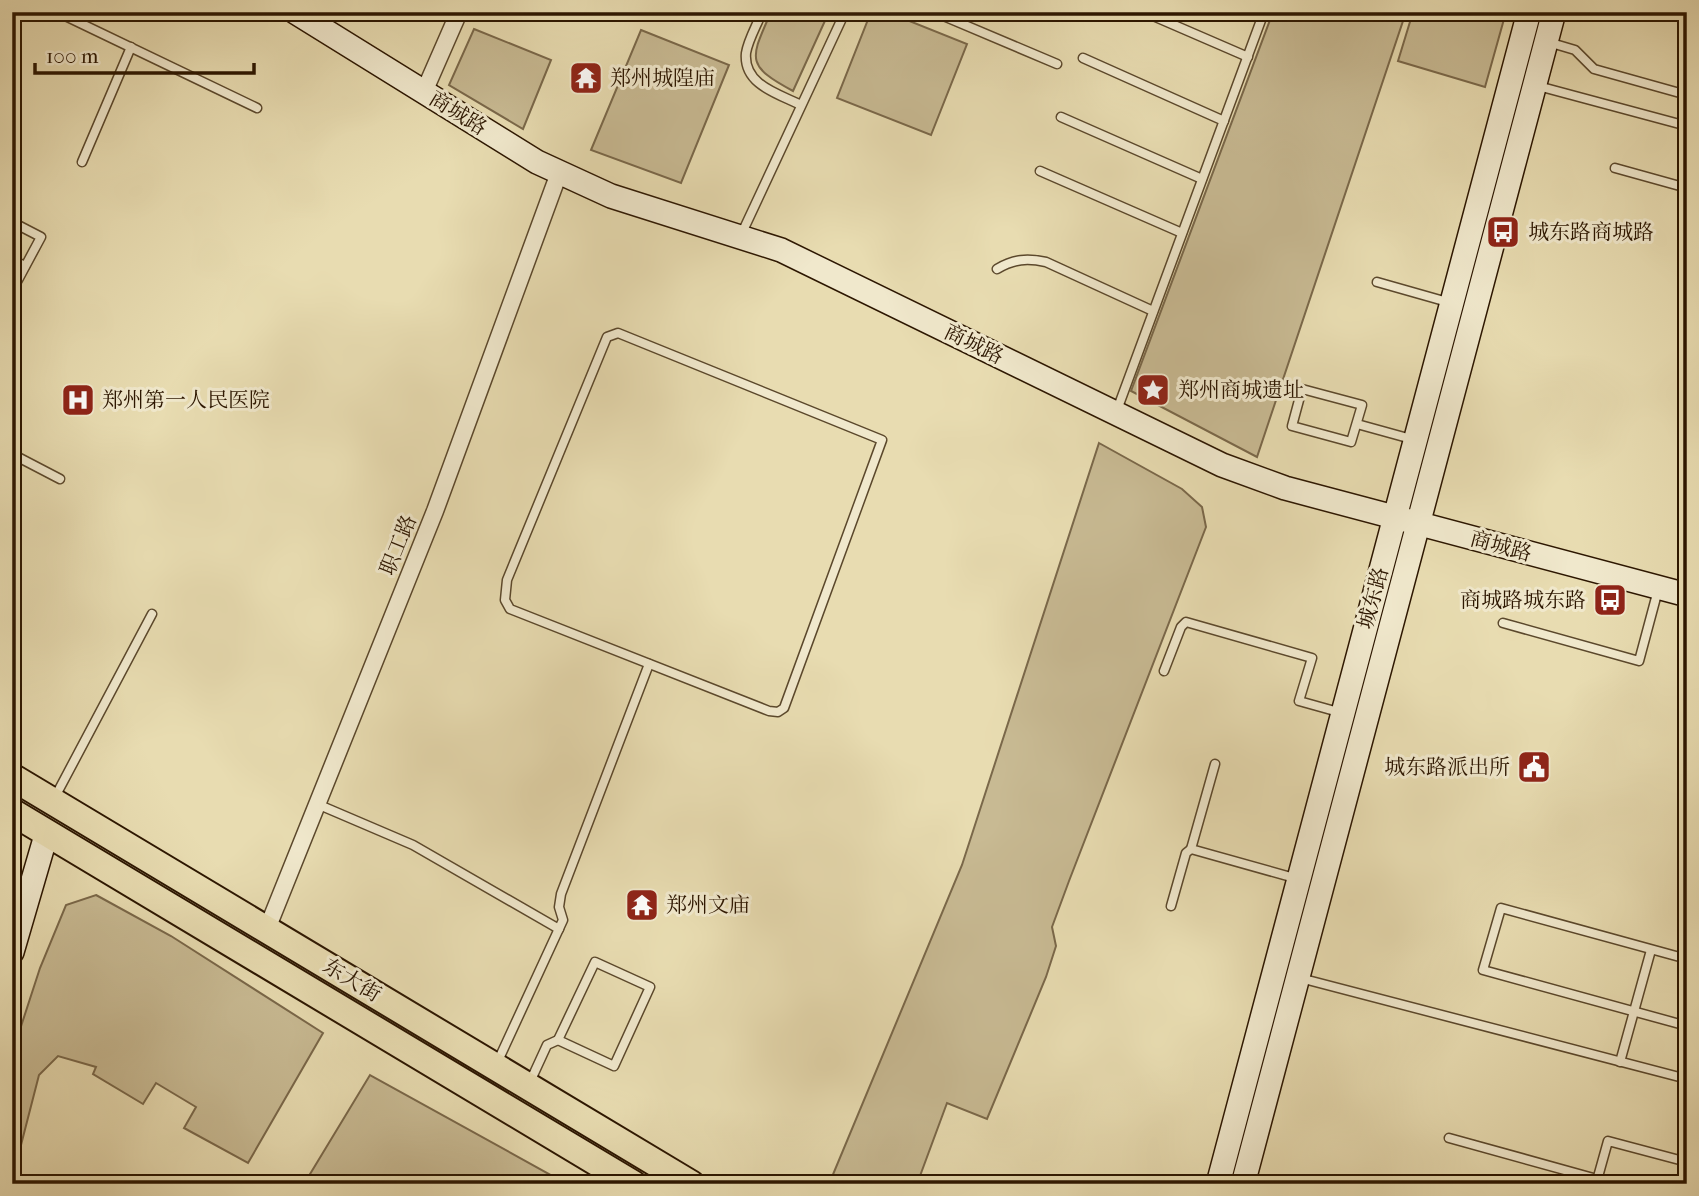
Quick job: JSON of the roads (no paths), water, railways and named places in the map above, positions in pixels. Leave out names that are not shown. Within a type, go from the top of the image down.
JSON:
[{"type":"main road","name":"城东路","points":[[1218,1184],[1529,12]]},
{"type":"main road","name":"城东路","points":[[1243,1184],[1554,12]]},
{"type":"main road","name":"商城路","points":[[299,13],[537,162],[559,173],[611,196],[781,250],[1207,458],[1285,488],[1687,595]]},
{"type":"main road","name":"东大街","points":[[12,777],[691,1184]]},
{"type":"main road","name":"东大街","points":[[12,812],[633,1184]]},
{"type":"main road","points":[[12,952],[47,832]]},
{"type":"street","points":[[424,92],[459,12]]},
{"type":"street","name":"职工路","points":[[267,929],[435,511],[559,173]]},
{"type":"lane","points":[[57,12],[257,108]]},
{"type":"lane","points":[[762,12],[746,52],[750,74],[757,84],[801,105]]},
{"type":"lane","points":[[740,236],[845,12]]},
{"type":"lane","points":[[934,12],[1057,64]]},
{"type":"lane","points":[[1144,12],[1248,57]]},
{"type":"lane","points":[[1115,413],[1264,12]]},
{"type":"lane","points":[[1546,42],[1575,50],[1594,69],[1687,95]]},
{"type":"lane","points":[[82,162],[131,47]]},
{"type":"lane","points":[[1083,58],[1224,121]]},
{"type":"lane","points":[[1535,85],[1687,126]]},
{"type":"lane","points":[[1061,117],[1202,179]]},
{"type":"lane","points":[[1615,168],[1687,188]]},
{"type":"lane","points":[[1040,171],[1182,233]]},
{"type":"lane","points":[[12,222],[41,237],[12,291]]},
{"type":"lane","points":[[997,269],[1011,261],[1030,259],[1046,262],[1153,311]]},
{"type":"lane","points":[[12,260],[25,267]]},
{"type":"lane","points":[[1377,282],[1452,303]]},
{"type":"lane","points":[[618,333],[882,440],[785,708],[778,712],[769,711],[649,664],[510,609],[505,600],[507,580],[607,337],[618,333]]},
{"type":"lane","points":[[1302,389],[1362,405],[1357,424],[1352,442],[1292,426],[1302,389]]},
{"type":"lane","points":[[1357,424],[1415,440]]},
{"type":"lane","points":[[12,454],[60,479]]},
{"type":"lane","points":[[1503,623],[1639,661],[1659,588]]},
{"type":"lane","points":[[53,802],[152,614]]},
{"type":"lane","points":[[1164,671],[1181,627],[1186,622],[1312,659],[1299,701],[1343,713]]},
{"type":"lane","points":[[495,1066],[559,929],[562,920],[559,907],[561,894],[649,664]]},
{"type":"lane","points":[[1171,906],[1186,853],[1191,849],[1215,764]]},
{"type":"lane","points":[[317,804],[413,845],[559,929]]},
{"type":"lane","points":[[1191,849],[1298,879]]},
{"type":"lane","points":[[1687,960],[1501,908],[1483,970],[1687,1026]]},
{"type":"lane","points":[[1620,1062],[1651,950]]},
{"type":"lane","points":[[528,1086],[547,1045],[558,1040],[595,961],[650,987],[614,1066],[558,1040]]},
{"type":"lane","points":[[1298,977],[1687,1079]]},
{"type":"lane","points":[[1449,1138],[1596,1182],[1608,1141],[1687,1162]]},
{"type":"place","name":"郑州城隍庙","points":[[586,78]]},
{"type":"place","name":"城东路商城路","points":[[1503,232]]},
{"type":"place","name":"郑州商城遗址","points":[[1153,390]]},
{"type":"place","name":"郑州第一人民医院","points":[[78,400]]},
{"type":"place","name":"商城路城东路","points":[[1610,600]]},
{"type":"place","name":"城东路派出所","points":[[1534,767]]},
{"type":"place","name":"郑州文庙","points":[[642,905]]}]
